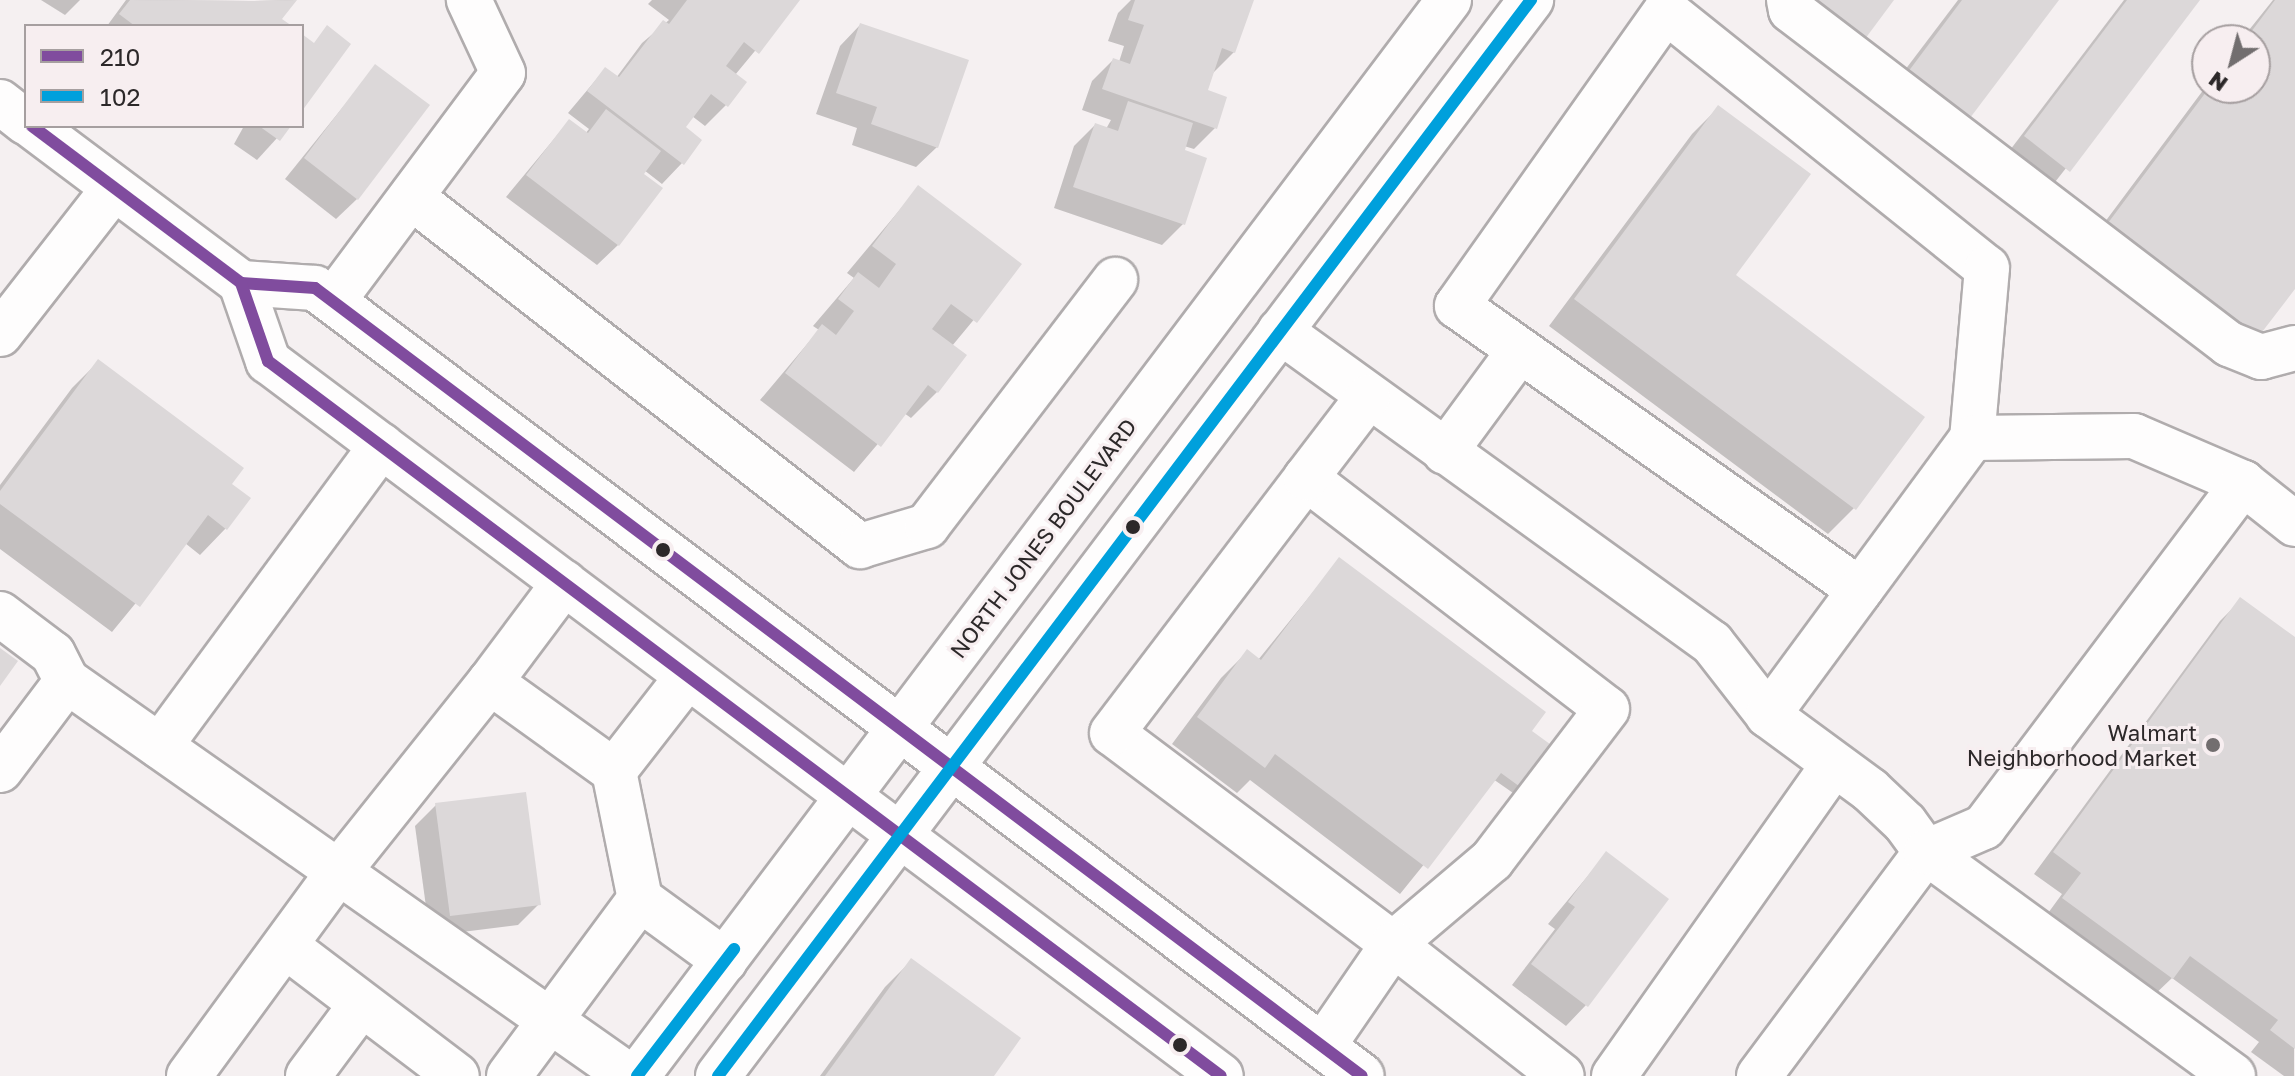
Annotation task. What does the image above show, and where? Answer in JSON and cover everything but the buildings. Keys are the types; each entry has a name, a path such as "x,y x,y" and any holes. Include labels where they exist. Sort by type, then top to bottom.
{"main road":[{"path":"333,301 503,73 469,0"},
{"name":"NORTH JONES BOULEVARD","path":"637,1076 1449,0"},
{"path":"1789,0 1791,10 2229,344 2261,357 2295,347"},
{"path":"718,1076 1522,7"},
{"path":"1768,715 1972,438 1987,268 1666,11 1457,306 1517,354 1860,590"},
{"path":"0,102 24,120"},
{"path":"35,128 241,283 315,288 1362,1076"},
{"path":"0,334 114,188"},
{"path":"411,197 860,546 927,526 1115,280"},
{"path":"241,283 268,361 1221,1076"},
{"path":"1280,331 1712,643 1768,715 1905,823 1926,852 2214,1070"},
{"path":"1445,452 1517,354"},
{"path":"1368,397 1112,733 1393,944 1562,1076"},
{"path":"1972,438 2134,436 2243,483 2295,524"},
{"path":"160,746 381,446"},
{"path":"1306,478 1607,709 1492,860 1393,944 1323,1046"},
{"path":"1759,1076 1926,852 1984,827 2243,483"},
{"path":"189,1076 287,947 339,871 490,682 564,583"},
{"path":"0,614 53,654 67,681 629,1076"},
{"path":"614,771 688,676"},
{"path":"0,770 67,681"},
{"path":"490,682 614,771 640,899 725,961"},
{"path":"1614,1076 1833,765"},
{"path":"509,1076 640,899"},
{"path":"287,947 457,1076"},
{"path":"308,1076 361,1005"}],"transit line":[{"name":"102","path":"718,1076 1531,0"},
{"name":"210","path":"35,128 241,283 315,288 1362,1076"},
{"name":"210","path":"241,283 268,361 1221,1076"},
{"name":"102","path":"637,1076 734,949"}],"place":[{"name":"Walmart Neighborhood Market","path":"2213,745"}]}
